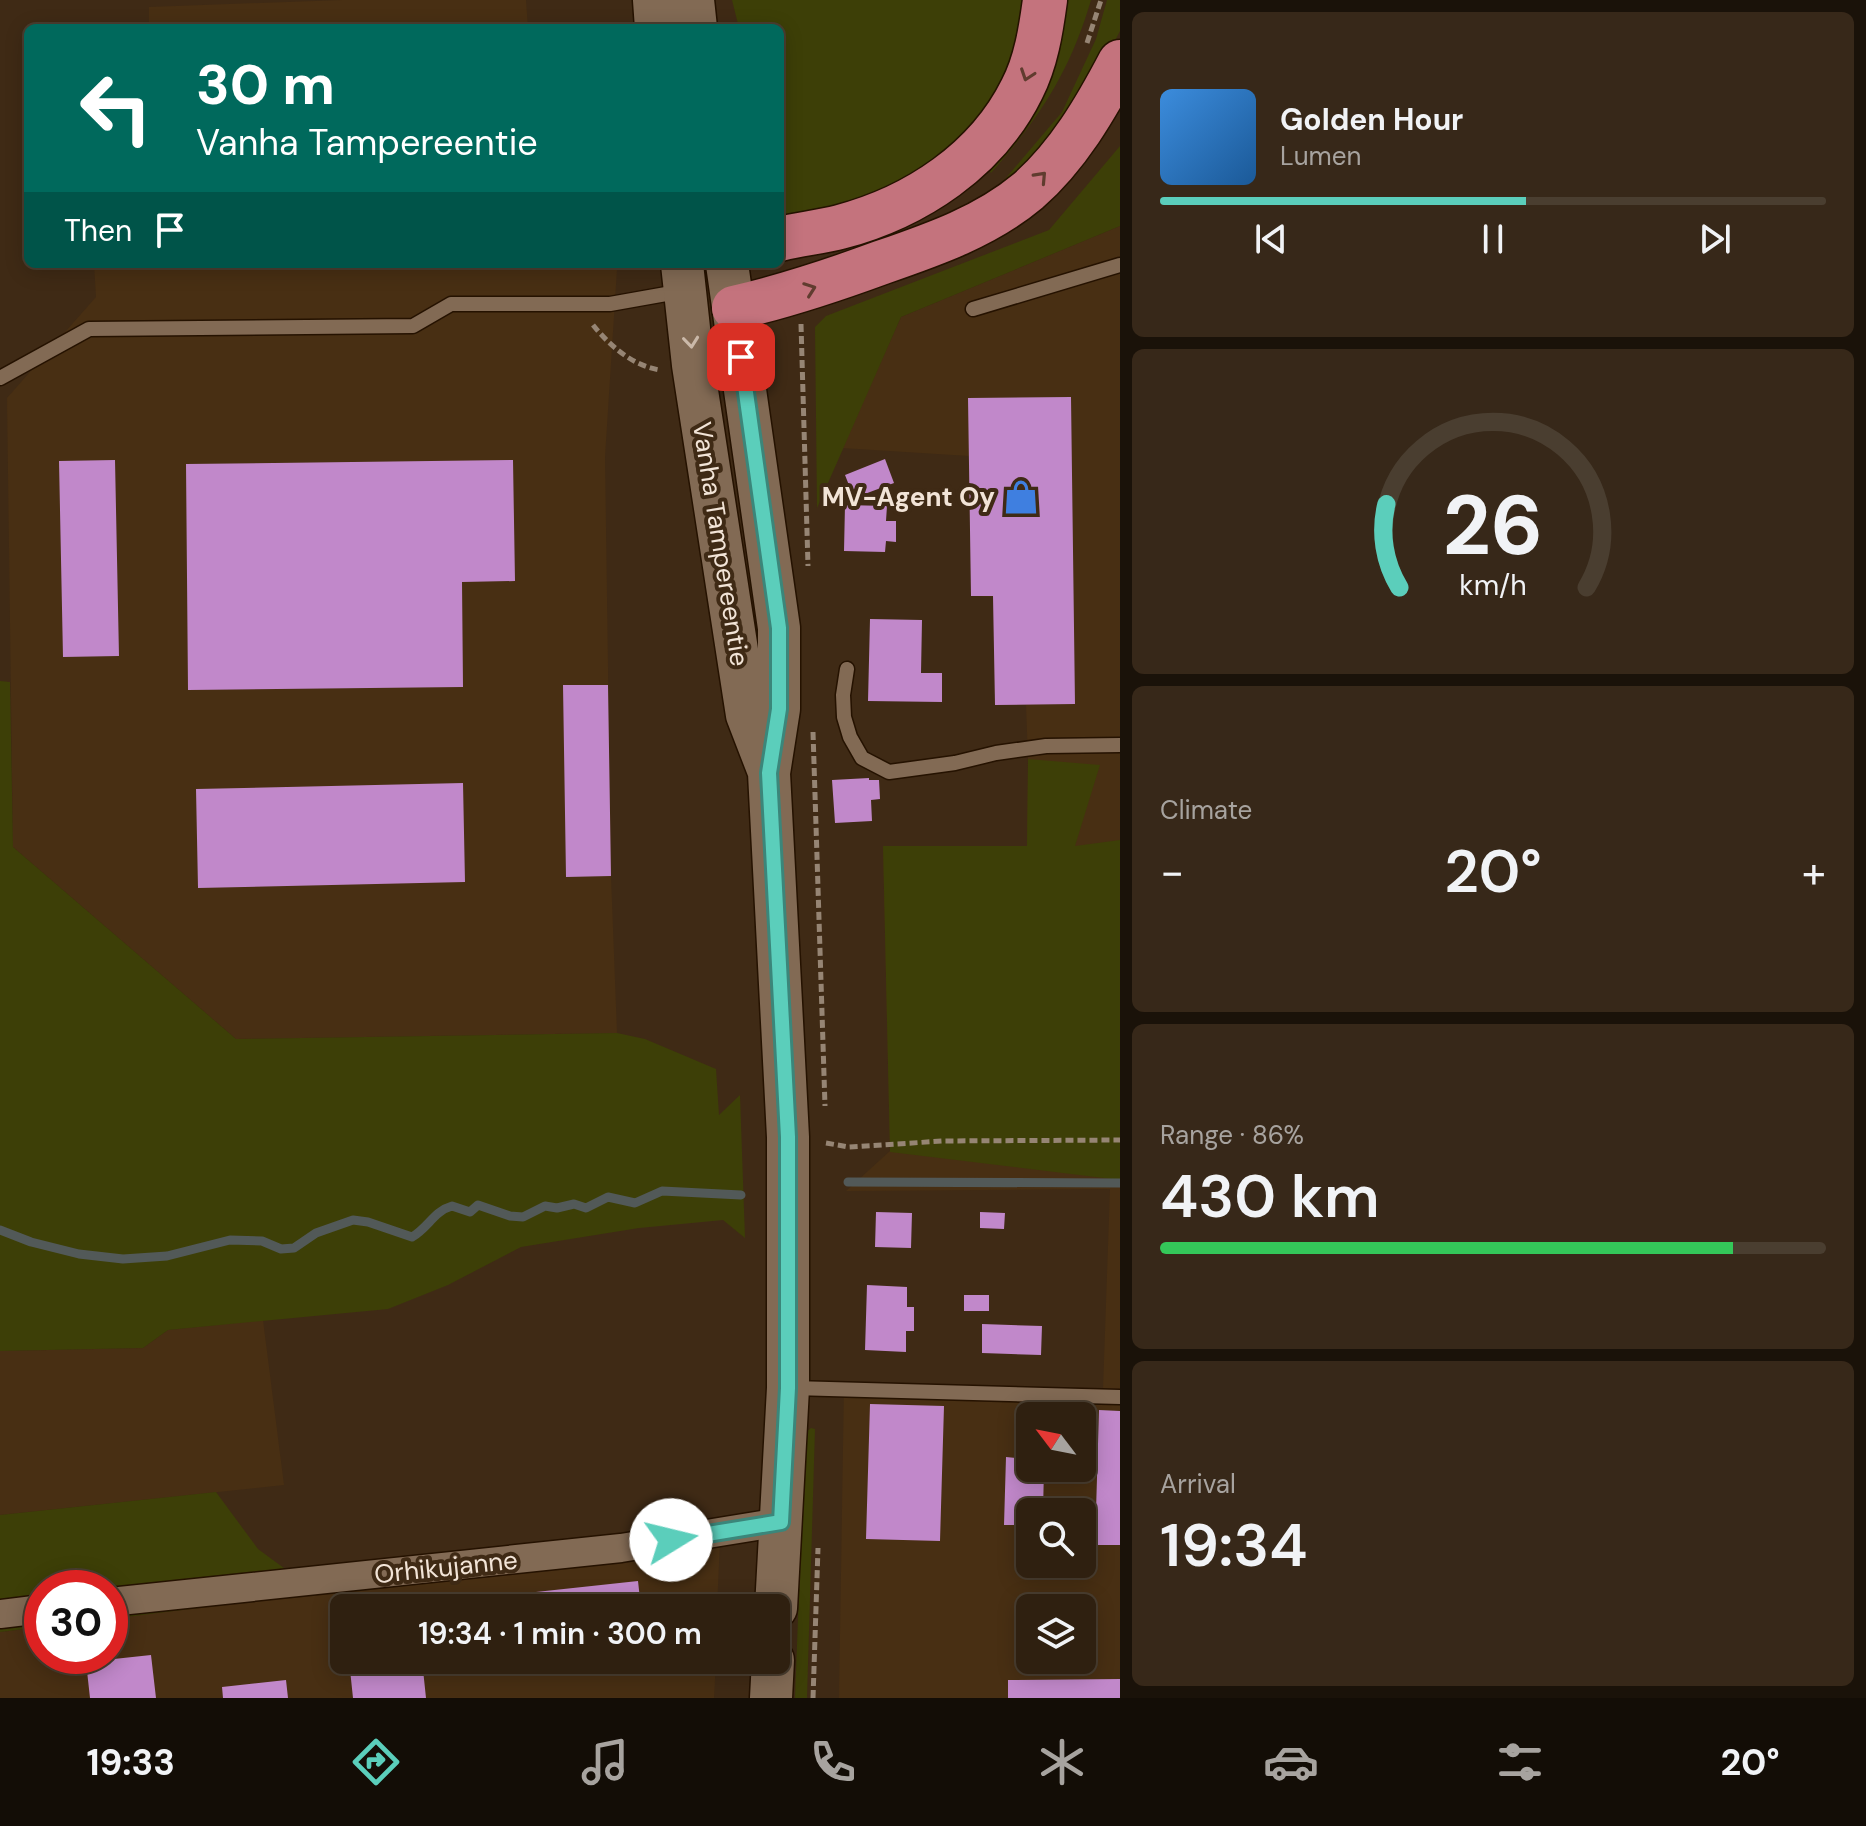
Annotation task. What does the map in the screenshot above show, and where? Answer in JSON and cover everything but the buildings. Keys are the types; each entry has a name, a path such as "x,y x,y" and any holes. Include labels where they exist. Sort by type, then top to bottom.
{"highway":[{"path":"784,238 841,227 914,199 968,160 1003,122 1023,87 1041,36 1045,0"},
{"path":"734,308 794,294 942,241 987,219 1028,190 1060,156 1087,120 1120,62"}],"main road":[{"path":"654,0 656,24"},
{"path":"693,0 696,24"},
{"name":"Vanha Tampereentie","path":"728,268 779,628 779,709 769,773 788,1137 788,1388 777,1594"},
{"path":"694,273 734,308"},
{"name":"Vanha Tampereentie","path":"694,273 693,365 747,715 769,773"},
{"path":"771,1698 772,1674"}],"street":[{"name":"Orhikujanne","path":"128,1600 621,1548 781,1522"},
{"path":"0,1614 24,1611"}],"lane":[{"path":"973,309 1120,265"},
{"path":"0,378 89,329 413,326 451,304 610,304 694,273"},
{"path":"847,669 843,695 844,717 850,737 862,758 889,772 1046,746 1120,745"},
{"path":"788,1388 1120,1397"}],"path":[{"path":"578,306 601,335 634,362 650,369 674,368"},
{"path":"826,1143 849,1147 943,1141 1120,1140"}],"shaded area":[{"path":"342,0 526,0 528,24 149,24 149,7"},
{"path":"732,0 1027,0 1006,78 991,106 970,131 944,154 913,174 848,203 784,214 784,24 738,24"},
{"path":"1064,0 1091,0 1073,50 1039,113 991,173 986,164"},
{"path":"1107,0 1120,0 1120,31 1105,60 1047,148 1000,185 1062,112 1096,39"},
{"path":"1120,146 1120,226 901,317 817,508 815,327 826,316 1049,230"},
{"path":"1120,226 1120,1698 839,1698 844,1384 1103,1389 1110,1189 846,1191 890,1151 883,846 1027,846 1028,759 1026,705 995,705 993,597 971,596 969,456 842,448 901,317"},
{"path":"94,268 617,269 605,457 611,876 617,1033 236,1039 13,847 7,398 96,297"},
{"path":"0,681 10,682 13,847 236,1039 617,1033 645,1039 716,1069 719,1115 740,1095 745,1238 723,1220 639,1228 521,1247 448,1285 388,1309 168,1330 143,1348 0,1351"},
{"path":"1028,759 1100,765 1075,846 1120,840 1120,1180 890,1152 883,846 1027,846"},
{"path":"263,1320 284,1485 0,1515 0,1351 143,1348 168,1330"},
{"path":"811,1428 815,1429 807,1698 795,1698 805,1433"},
{"path":"216,1492 258,1549 318,1593 128,1617 128,1570 24,1570 24,1629 0,1632 0,1515"},
{"path":"720,1541 718,1594 330,1594 330,1674 715,1674 714,1698 0,1698 0,1632 24,1629 24,1674 128,1674 128,1617"}],"waterway":[{"path":"848,1182 1120,1183"},
{"path":"0,1230 31,1242 79,1254 123,1259 167,1256 230,1240 262,1241 281,1249 294,1248 316,1233 353,1220 412,1237 440,1212 452,1206 470,1212 478,1205 523,1217 545,1206 557,1208 574,1204 586,1208 608,1197 635,1203 662,1191 741,1195"}],"place":[{"name":"MV-Agent Oy","path":"1021,497"}],"route":[{"path":"671,1540 781,1522 788,1388 788,1137 769,773 779,709 779,628 741,357"}]}
